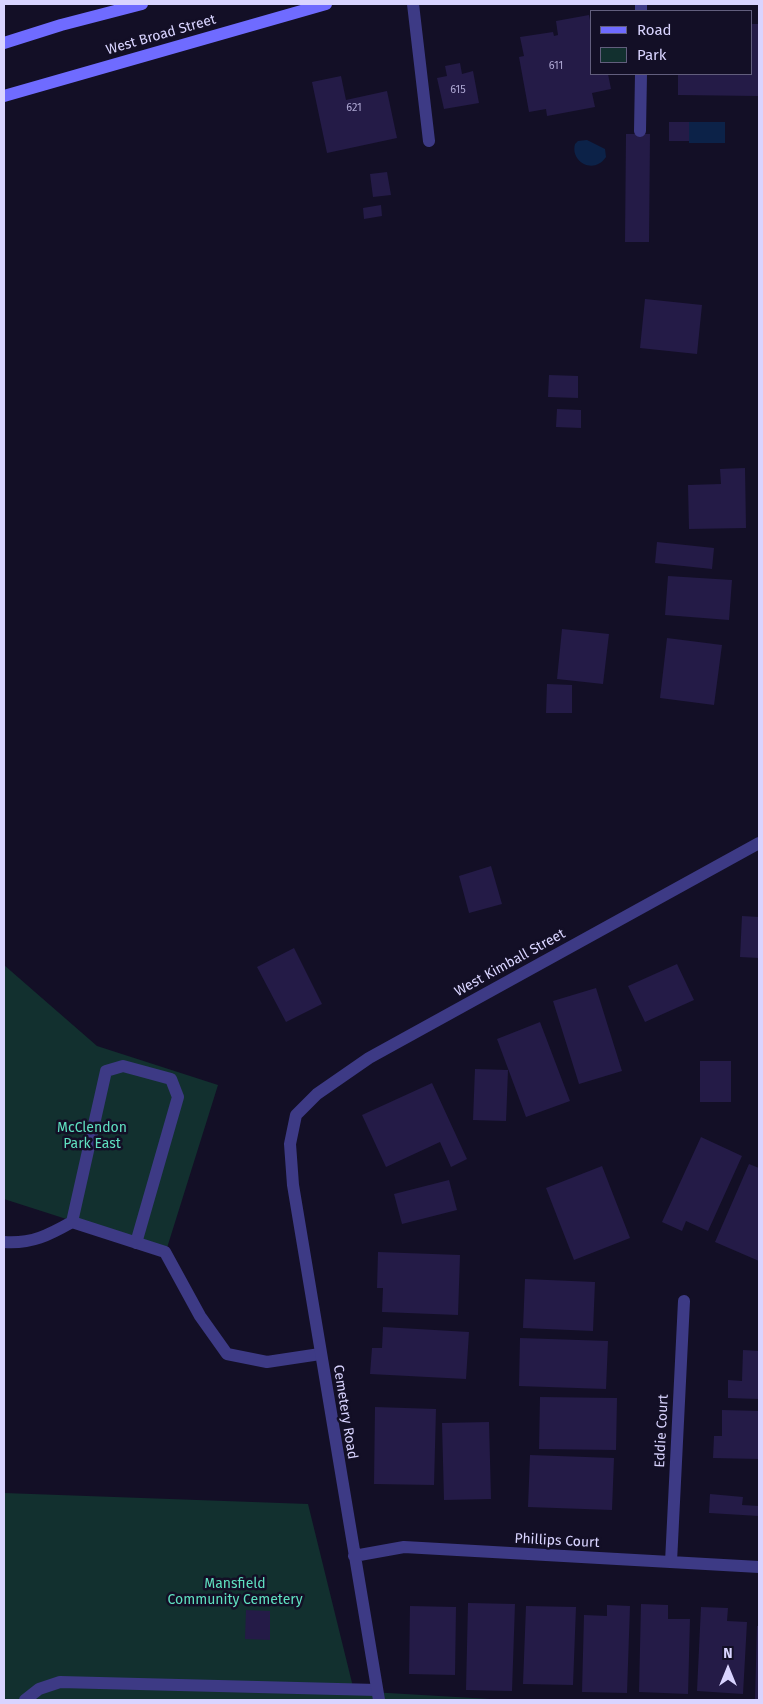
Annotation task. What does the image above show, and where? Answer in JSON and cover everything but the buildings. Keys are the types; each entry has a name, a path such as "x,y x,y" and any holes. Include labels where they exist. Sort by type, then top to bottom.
{"main road":[{"path":"4,43 61,25 142,4"},
{"name":"West Broad Street","path":"4,96 318,5"}],"street":[{"path":"413,4 429,141"},
{"path":"640,131 641,75"},
{"name":"West Kimball Street","path":"294,1129 296,1115 317,1094 370,1058 759,843"},
{"path":"4,1242 12,1243 45,1238 72,1222 106,1071 123,1066 171,1080 178,1097 136,1243"},
{"name":"Cemetery Road","path":"294,1129 290,1144 293,1185 378,1695"},
{"path":"72,1222 165,1252 200,1316 227,1354 267,1362 320,1354"},
{"name":"Eddie Court","path":"671,1562 684,1301"},
{"name":"Phillips Court","path":"354,1556 404,1547 759,1567"},
{"path":"25,1700 39,1689 60,1682 378,1695"}],"green space":[{"name":"McClendon Park East","path":"4,965 97,1046 218,1085 166,1251 4,1199"},
{"name":"Mansfield Community Cemetery","path":"4,1493 308,1504 354,1691 507,1700 4,1700"}],"water":[{"path":"689,122 725,122 725,143 689,143"},
{"path":"587,140 605,149 606,157 595,165 590,166 579,161 574,150 575,144 578,141"}]}
